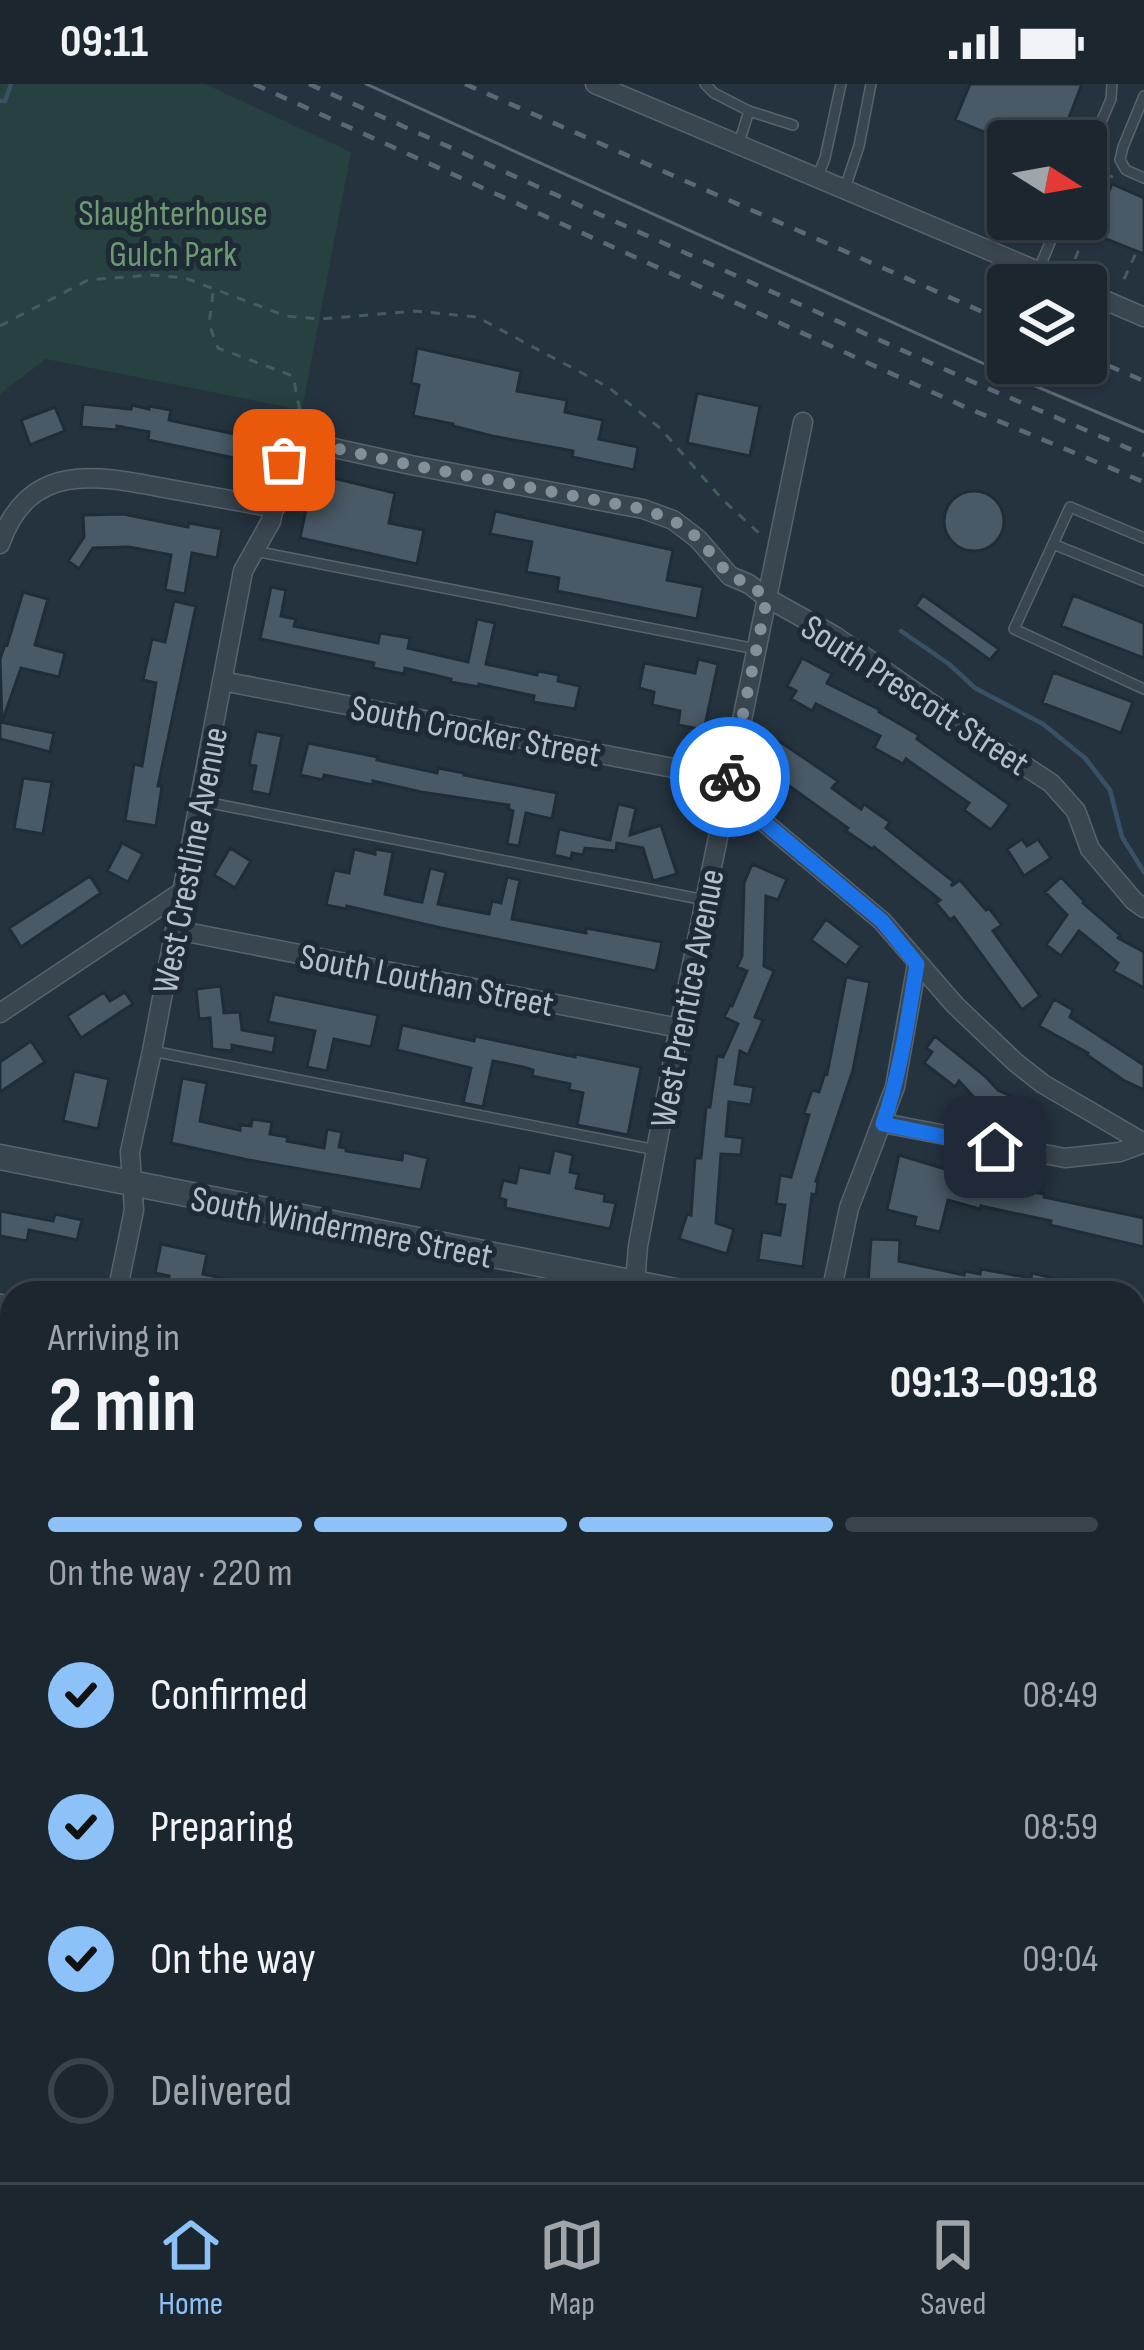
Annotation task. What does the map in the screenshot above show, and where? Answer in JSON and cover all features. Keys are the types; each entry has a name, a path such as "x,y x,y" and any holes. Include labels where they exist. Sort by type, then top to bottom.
{"street":[{"path":"595,84 1022,264"},
{"path":"1107,301 1144,316"},
{"name":"West Prentice Avenue","path":"635,1281 679,1028 803,422"},
{"name":"West Crestline Avenue","path":"119,1281 134,1210 130,1152 243,571 271,520 284,460 302,441"},
{"name":"South Prescott Street","path":"302,441 643,509 673,520 698,538 730,576 835,636 1051,783 1076,811 1090,849 1144,908"},
{"path":"0,544 5,529 30,498 70,478 105,477 274,508"},
{"name":"South Crocker Street","path":"222,681 730,779"},
{"path":"725,801 752,812 882,921 917,964 1015,1062 1042,1084 1144,1143"},
{"path":"2,1009 183,891"},
{"name":"South Louthan Street","path":"176,930 679,1028"},
{"path":"834,1281 849,1208 895,1087 917,964"},
{"path":"883,1124 1065,1158 1120,1152 1144,1143"},
{"name":"South Windermere Street","path":"0,1157 600,1281"}],"lane":[{"path":"705,84 749,112 793,125"},
{"path":"818,176 841,84"},
{"path":"845,188 871,84"},
{"path":"1102,120 1111,98 1110,85"},
{"path":"1144,96 1120,160 1126,170 1144,178"},
{"path":"740,143 749,112"},
{"path":"1144,538 1070,507 1014,629 1144,689"},
{"path":"1053,544 1144,581"},
{"path":"254,551 757,649"},
{"path":"200,801 705,900"},
{"path":"152,1051 656,1150"}],"path":[{"path":"1075,259 1109,176 1126,183"},
{"path":"1124,279 1137,251"},
{"path":"0,326 88,280 150,275 185,278 286,316 319,320 415,311 477,317 608,387 660,428 754,531 778,544"},
{"path":"213,290 208,324 218,347 293,376 302,410 302,441"}],"green space":[{"name":"Slaughterhouse Gulch Park","path":"0,84 205,84 351,152 302,410 46,359 0,394"}],"building":[{"path":"970,84 1082,84 1068,120 987,120 987,133 955,120"},
{"path":"1112,184 1144,198 1144,254 1107,239 1107,196"},
{"path":"417,348 521,371 517,391 567,400 565,412 603,420 599,439 638,447 634,470 572,457 573,451 413,416 419,385 411,383"},
{"path":"697,393 760,406 750,456 687,443"},
{"path":"83,404 171,410 169,420 263,440 258,463 148,440 149,432 117,426 117,430 81,427"},
{"path":"55,407 65,431 30,445 21,420"},
{"path":"325,476 395,493 389,523 424,530 417,564 300,538 307,504 318,507"},
{"path":"974,491 995,500 1004,521 995,542 974,551 953,542 944,521 953,500"},
{"path":"495,511 673,550 667,580 703,587 697,619 557,591 559,578 526,572 532,542 490,534"},
{"path":"123,514 222,529 217,558 192,553 185,594 165,590 171,555 129,547 93,548 79,569 68,561 84,537 83,515"},
{"path":"271,587 286,590 281,616 296,619 294,626 378,643 380,633 410,638 408,648 468,662 477,619 495,623 486,664 559,675 558,681 580,686 575,709 405,668 404,674 373,668 374,663 260,639"},
{"path":"23,592 48,599 35,645 65,653 59,677 21,668 2,722 0,659"},
{"path":"923,595 999,649 990,660 915,606"},
{"path":"1073,595 1144,623 1144,658 1061,626"},
{"path":"174,601 196,606 158,786 162,786 156,826 125,821 134,764 142,766 156,683 143,680 152,639 165,642"},
{"path":"802,658 832,674 827,683 919,735 917,739 1010,805 991,830 964,810 969,803 906,759 903,764 874,748 880,736 816,704 812,711 791,699 796,691 787,686"},
{"path":"698,659 718,664 704,730 678,725 680,711 652,705 654,692 639,688 644,663 695,673"},
{"path":"1053,672 1133,702 1121,733 1042,703"},
{"path":"0,722 54,733 50,752 0,739"},
{"path":"256,731 282,736 270,795 251,791 256,766 249,765"},
{"path":"779,741 838,781 832,788 890,822 886,828 954,882 951,886 960,880 989,908 1002,925 993,931 1040,996 1022,1010 954,917 950,920 936,903 940,900 848,828 767,774 776,760 770,755"},
{"path":"308,743 437,773 438,768 557,793 552,819 526,813 519,846 507,844 513,811 509,805 373,781 373,785 300,775"},
{"path":"23,778 52,782 43,834 14,829"},
{"path":"618,804 636,808 630,835 661,825 677,874 653,881 643,848 617,843 616,851 585,848 583,855 572,853 571,859 554,855 559,829 610,840"},
{"path":"1022,839 1027,846 1038,839 1051,858 1024,876 1007,849"},
{"path":"122,843 143,854 128,882 107,871"},
{"path":"230,848 251,861 235,888 214,875"},
{"path":"354,849 393,852 385,894 415,901 422,902 430,868 446,872 438,904 489,914 492,901 501,903 507,877 520,880 512,919 662,942 656,971 326,905 334,870 349,873"},
{"path":"752,864 787,879 778,900 766,896 764,966 774,971 755,1017 763,1020 748,1055 740,1051 735,1084 754,1087 751,1105 729,1102 726,1136 743,1138 741,1155 721,1154 716,1223 734,1229 727,1254 679,1239 687,1214 691,1215 695,1158 701,1158 717,1056 723,1057 738,1024 724,1017 747,971 737,967 742,956 744,883"},
{"path":"90,876 101,893 21,947 9,928"},
{"path":"1061,877 1118,938 1144,952 1144,988 1113,971 1118,963 1079,931 1061,956 1046,945 1067,915 1045,892"},
{"path":"826,919 861,946 846,966 811,940"},
{"path":"846,977 870,982 853,1070 816,1181 816,1195 812,1194 803,1267 758,1260 762,1232 780,1235 785,1205 776,1204 780,1175 791,1177 812,1090 819,1092 827,1074"},
{"path":"221,986 224,1013 240,1012 242,1030 276,1036 273,1053 232,1045 232,1051 212,1049 210,1018 199,1019 196,989"},
{"path":"104,992 110,1001 125,992 133,1004 81,1038 67,1016"},
{"path":"274,994 378,1015 371,1047 334,1039 327,1071 307,1067 315,1031 268,1022"},
{"path":"1054,999 1073,1010 1070,1017 1144,1065 1144,1090 1039,1026"},
{"path":"402,1025 641,1067 628,1135 577,1125 583,1093 569,1090 570,1084 493,1061 483,1107 463,1103 471,1068 397,1050"},
{"path":"935,1036 998,1090 1027,1104 1018,1123 991,1110 988,1113 959,1081 955,1087 924,1063 932,1052 926,1048"},
{"path":"31,1041 45,1062 0,1092 0,1062"},
{"path":"74,1071 109,1079 98,1129 63,1121"},
{"path":"182,1078 207,1083 200,1121 240,1130 240,1125 251,1126 252,1119 272,1122 270,1134 324,1148 327,1129 342,1132 339,1147 346,1151 402,1160 403,1152 428,1158 421,1190 171,1143"},
{"path":"554,1150 573,1155 570,1172 579,1174 576,1188 605,1194 604,1201 616,1203 610,1229 505,1208 506,1200 499,1198 503,1180 516,1183 519,1167 549,1173"},
{"path":"899,1155 1001,1186 1144,1218 1144,1247 948,1200 940,1232 914,1226 916,1217 887,1210"},
{"path":"0,1211 53,1221 55,1214 82,1220 77,1240 29,1230 27,1241 0,1236"},
{"path":"871,1239 900,1240 899,1261 964,1275 965,1271 980,1274 981,1269 1067,1281 868,1281"},
{"path":"161,1244 207,1254 203,1274 223,1278 168,1281 169,1276 155,1273"}],"waterway":[{"path":"0,101 5,101 11,84"},
{"path":"901,631 975,688 1043,724 1085,758 1110,790 1122,837 1144,872"}],"tram line":[{"path":"366,84 1144,432"}],"railway":[{"path":"254,84 965,407 1144,482"},
{"path":"309,84 1144,455"},
{"path":"465,84 987,314"},
{"path":"1107,365 1144,381"}],"way so far":[{"path":"284,460 302,441 643,509 673,520 698,538 730,576 767,598 730,777"}],"route":[{"path":"730,777 725,801 752,812 882,921 917,964 903,1050 883,1124 995,1147"}]}
